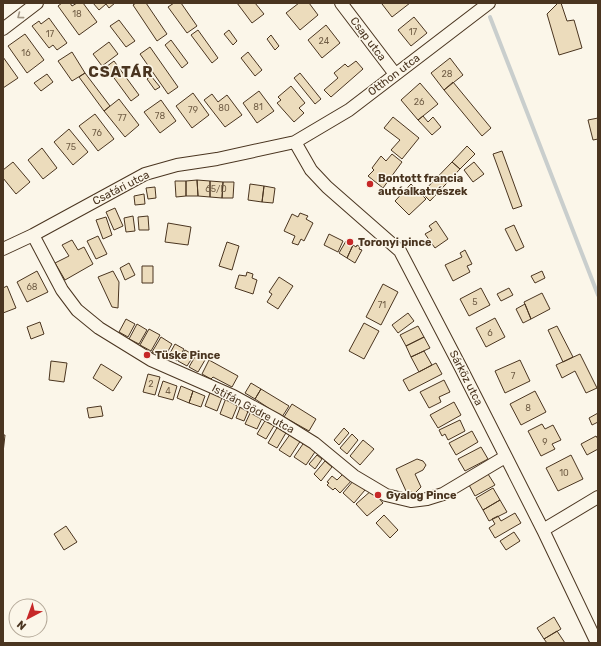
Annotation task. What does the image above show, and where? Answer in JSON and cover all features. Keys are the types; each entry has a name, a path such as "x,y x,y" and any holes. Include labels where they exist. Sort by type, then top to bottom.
{"street":[{"path":"3,29 38,3"},
{"name":"Csap utca","path":"342,3 395,74"},
{"name":"Otthon utca","path":"295,142 349,110 489,3"},
{"name":"Csatári utca","path":"3,249 33,235 144,174 177,165 217,159 295,142"},
{"name":"Sárköz utca","path":"295,142 311,170 327,187 400,251 543,530 597,643"},
{"name":"Istifán Gödre utca","path":"33,235 62,290 77,310 99,328 151,360 233,396 277,420 314,443 354,476 386,495 411,501 427,499 443,494 506,457"},
{"path":"543,530 598,497"}],"building":[{"path":"62,3 70,3 72,6 77,3 83,3 97,22 79,35 58,6"},
{"path":"93,3 115,3 109,8 106,4 99,10"},
{"path":"136,3 146,3 167,34 157,41 133,5"},
{"path":"174,3 181,3 197,26 187,33 168,7"},
{"path":"237,3 255,3 264,14 252,23"},
{"path":"299,3 309,3 318,15 300,30 286,13"},
{"path":"410,3 392,17 382,4"},
{"path":"558,3 561,3 567,21 574,20 582,48 559,55 547,14"},
{"path":"414,17 427,33 411,46 398,30"},
{"path":"49,18 67,43 57,50 53,45 49,48 32,26 39,21 41,24"},
{"path":"119,20 135,41 126,47 110,26"},
{"path":"326,25 340,43 322,58 308,40"},
{"path":"198,30 218,58 212,63 191,35"},
{"path":"229,30 237,41 233,45 224,34"},
{"path":"25,34 44,60 27,73 8,46"},
{"path":"271,35 279,46 275,50 267,39"},
{"path":"171,40 188,63 182,68 165,45"},
{"path":"109,42 118,54 102,66 93,54"},
{"path":"150,47 178,87 168,94 140,54"},
{"path":"72,52 85,73 72,81 58,61"},
{"path":"248,52 262,70 255,76 241,58"},
{"path":"3,57 18,78 3,88"},
{"path":"450,58 463,75 444,90 431,73"},
{"path":"114,61 139,95 131,101 106,67"},
{"path":"356,61 363,69 331,97 324,90 338,78 334,73 345,64 348,67"},
{"path":"85,73 110,106 104,111 79,77"},
{"path":"300,73 321,99 315,104 294,78"},
{"path":"47,74 53,82 41,91 34,83"},
{"path":"151,76 160,87 155,90 147,79"},
{"path":"453,82 491,128 482,136 444,90"},
{"path":"420,83 438,104 418,120 401,100"},
{"path":"291,86 305,103 299,108 304,113 294,122 277,103 281,100 278,97"},
{"path":"259,91 274,111 257,123 243,103"},
{"path":"193,93 209,115 192,128 176,106"},
{"path":"212,94 218,102 227,95 242,115 225,127 204,100"},
{"path":"119,99 139,125 125,137 104,111"},
{"path":"161,100 176,121 160,133 144,112"},
{"path":"95,114 114,139 98,151 79,126"},
{"path":"423,116 428,122 433,117 441,127 432,135 418,120"},
{"path":"393,117 419,138 402,159 391,150 400,140 384,128"},
{"path":"598,118 598,139 593,140 588,120"},
{"path":"69,129 88,152 73,165 54,142"},
{"path":"467,146 475,154 460,169 452,162"},
{"path":"42,148 57,168 43,179 28,160"},
{"path":"502,151 522,206 513,209 493,154"},
{"path":"392,154 402,162 383,188 368,176 374,170 372,168 381,156 386,161"},
{"path":"13,162 30,182 16,194 3,178 3,170"},
{"path":"452,162 460,169 430,201 422,193"},
{"path":"474,162 484,174 473,182 464,170"},
{"path":"197,180 210,181 210,197 198,196"},
{"path":"197,180 198,196 186,196 186,181"},
{"path":"175,181 186,181 186,196 176,197"},
{"path":"210,181 223,182 222,198 210,197"},
{"path":"223,182 234,182 233,198 222,198"},
{"path":"250,184 264,186 262,202 248,200"},
{"path":"411,184 426,199 409,215 395,201"},
{"path":"264,186 275,188 273,203 262,202"},
{"path":"155,187 156,198 148,199 146,188"},
{"path":"144,194 145,204 135,205 134,196"},
{"path":"115,208 123,226 114,230 106,212"},
{"path":"300,213 308,216 306,219 313,223 304,241 301,239 298,245 292,243 295,236 284,231 292,214 298,217"},
{"path":"133,216 135,231 126,232 124,218"},
{"path":"148,216 149,230 139,230 138,217"},
{"path":"106,217 112,235 103,239 96,220"},
{"path":"436,221 448,239 435,248 425,234 432,230 429,226"},
{"path":"168,223 191,227 188,245 165,242"},
{"path":"514,225 524,247 516,251 505,229"},
{"path":"329,234 343,241 338,252 324,245"},
{"path":"98,236 107,254 96,259 87,241"},
{"path":"72,240 78,250 84,247 93,264 65,280 55,263 69,256 62,245"},
{"path":"346,241 353,245 347,258 339,253"},
{"path":"227,242 239,246 232,270 219,266"},
{"path":"353,245 356,247 357,245 360,247 359,249 362,250 355,263 347,258"},
{"path":"465,250 472,264 467,266 470,272 453,281 445,265 462,257 460,253"},
{"path":"129,263 135,275 125,280 120,268"},
{"path":"142,266 153,266 153,283 142,283"},
{"path":"37,271 48,292 27,302 17,282"},
{"path":"113,271 119,282 118,308 112,307 98,277"},
{"path":"542,271 545,278 535,283 531,276"},
{"path":"247,272 253,274 252,278 257,280 253,294 235,288 239,275 246,276"},
{"path":"279,277 293,286 278,309 267,302 272,294 269,292"},
{"path":"383,284 398,292 381,325 366,317"},
{"path":"7,286 16,308 3,313 3,288"},
{"path":"481,288 490,305 469,316 460,299"},
{"path":"509,288 513,295 501,301 497,294"},
{"path":"542,293 550,309 531,319 524,302"},
{"path":"525,304 531,319 523,323 516,309"},
{"path":"408,313 414,321 398,333 392,325"},
{"path":"495,318 505,337 486,347 476,328"},
{"path":"126,319 135,324 128,337 119,332"},
{"path":"40,322 44,334 31,339 27,327"},
{"path":"364,323 379,331 364,359 349,351"},
{"path":"137,324 147,330 139,344 129,339"},
{"path":"418,326 424,337 406,346 400,335"},
{"path":"557,326 573,357 563,362 548,330"},
{"path":"149,329 160,335 151,351 140,345"},
{"path":"161,337 172,344 164,358 152,352"},
{"path":"424,337 430,348 411,357 406,346"},
{"path":"175,344 184,349 177,361 169,355"},
{"path":"185,350 194,355 187,366 178,361"},
{"path":"424,351 432,365 419,372 411,357"},
{"path":"580,354 597,388 586,393 575,371 562,378 556,365"},
{"path":"196,355 205,360 198,372 189,367"},
{"path":"209,360 238,376 232,387 213,377 211,379 202,374"},
{"path":"520,360 530,381 505,393 495,371"},
{"path":"51,361 67,363 64,382 49,380"},
{"path":"436,363 442,374 409,391 403,380"},
{"path":"101,364 122,377 113,391 93,378"},
{"path":"148,374 160,377 155,395 143,392"},
{"path":"444,380 450,392 439,397 441,402 429,408 420,392"},
{"path":"163,381 177,386 173,400 158,396"},
{"path":"251,383 261,389 255,399 245,393"},
{"path":"181,386 193,391 189,403 177,398"},
{"path":"261,389 289,406 282,417 255,399"},
{"path":"211,390 223,395 217,411 205,406"},
{"path":"193,391 205,396 201,407 189,403"},
{"path":"535,391 546,412 521,425 510,404"},
{"path":"226,398 239,402 232,419 220,414"},
{"path":"454,402 461,415 438,428 430,415"},
{"path":"292,404 316,419 309,431 284,417"},
{"path":"241,405 249,409 244,421 236,418"},
{"path":"101,406 103,416 89,418 87,408"},
{"path":"251,411 263,416 257,429 245,424"},
{"path":"598,413 598,422 592,425 589,418"},
{"path":"266,419 275,424 266,439 257,434"},
{"path":"460,420 465,431 448,440 445,434 442,436 439,430"},
{"path":"542,424 545,429 553,425 561,440 552,444 555,449 541,456 528,431"},
{"path":"278,426 287,431 277,448 268,443"},
{"path":"344,428 349,433 339,445 334,440"},
{"path":"472,431 478,442 456,455 449,443"},
{"path":"291,433 301,440 290,457 279,450"},
{"path":"352,434 358,440 347,454 340,448"},
{"path":"3,435 5,435 3,453"},
{"path":"596,436 598,439 598,449 587,455 581,444"},
{"path":"363,440 374,449 360,465 350,456"},
{"path":"305,441 317,449 306,465 294,457"},
{"path":"481,447 488,459 465,471 458,459"},
{"path":"317,455 322,459 315,469 309,464"},
{"path":"571,455 583,479 558,491 546,468"},
{"path":"417,459 423,461 426,465 423,470 415,474 421,487 415,493 406,491 396,469"},
{"path":"325,461 332,467 321,481 314,474"},
{"path":"345,472 353,479 340,493 335,488 333,490 327,485 329,483 327,482 332,476 337,480"},
{"path":"488,474 495,485 475,496 469,485"},
{"path":"354,480 365,490 354,503 343,493"},
{"path":"493,488 500,500 483,510 476,498"},
{"path":"372,490 383,503 367,516 356,504"},
{"path":"500,500 507,512 489,521 483,510"},
{"path":"515,513 521,523 495,538 489,528 495,524 492,519 498,516 501,521"},
{"path":"384,515 398,530 390,538 376,523"},
{"path":"66,526 77,542 64,550 54,534"},
{"path":"514,532 520,541 506,550 500,541"},
{"path":"554,617 561,629 544,639 537,628"},
{"path":"557,631 565,643 547,643 544,639"}],"waterway":[{"path":"490,17 598,295"}],"place":[{"name":"Bontott francia autóalkatrészek","path":"370,184"},
{"name":"Toronyi pince","path":"350,242"},
{"name":"Tüske Pince","path":"147,355"},
{"name":"Gyalog Pince","path":"378,495"}],"district":[{"name":"CSATÁR","path":"121,72"}]}
